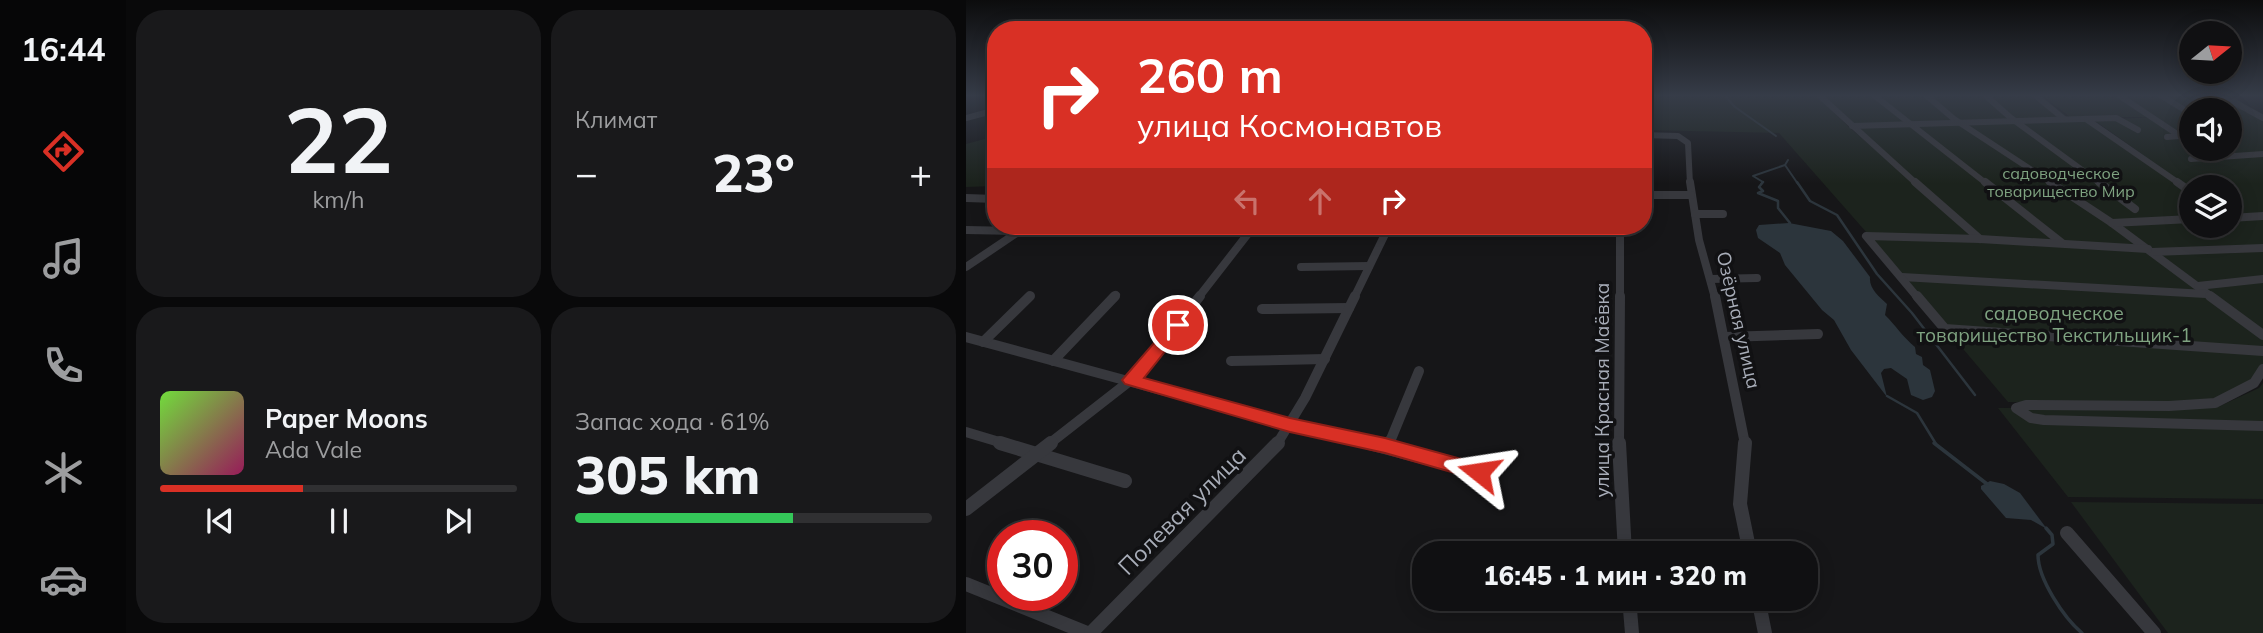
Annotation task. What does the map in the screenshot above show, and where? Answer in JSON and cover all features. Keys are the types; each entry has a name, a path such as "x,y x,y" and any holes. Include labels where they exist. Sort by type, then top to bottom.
{"street":[{"path":"1852,127 1894,126"},
{"path":"1911,126 2062,243"},
{"path":"1963,126 2112,223 2263,335"},
{"path":"2022,126 2135,209"},
{"path":"2094,126 2179,184"},
{"path":"2130,126 2138,130"},
{"path":"2164,126 2179,135"},
{"path":"1852,127 1980,239"},
{"name":"Озёрная улица","path":"1652,136 1685,139 1691,195 1725,337 1744,434 1741,504 1748,541"},
{"path":"2167,137 2179,136"},
{"path":"2242,156 2263,155"},
{"path":"1652,195 1691,195"},
{"path":"966,198 987,199"},
{"path":"1695,214 1723,214"},
{"path":"2242,217 2263,216"},
{"path":"2112,223 2179,220"},
{"path":"966,230 987,229"},
{"path":"968,264 1012,235"},
{"path":"966,509 1131,380 1148,363 1247,235"},
{"name":"Полевая улица","path":"1089,633 1275,447 1290,425 1325,359 1384,235"},
{"name":"улица Красная Маёвка","path":"1620,235 1619,444 1624,541"},
{"path":"2263,248 2150,250 2062,243 1867,235 1937,320 1949,330 2263,351"},
{"path":"1301,267 1369,266"},
{"path":"1712,279 1757,278"},
{"path":"1902,278 2202,290 2225,281 2263,279"},
{"path":"1053,361 1116,295"},
{"path":"983,342 1030,296"},
{"path":"1262,309 1349,308"},
{"path":"1725,337 1818,334"},
{"path":"966,337 1290,425 1388,446 1479,472"},
{"path":"1231,361 1325,359"},
{"path":"2263,369 2254,383 2214,403 2169,406 2026,405 2016,408 2031,418 2043,420 2227,423 2258,426 2263,435"},
{"path":"1388,446 1419,371"},
{"path":"966,432 1125,481"},
{"path":"2067,533 2154,633"},
{"path":"966,584 1089,633"},
{"path":"1630,611 1632,633"},
{"path":"1761,611 1765,633"}],"green space":[{"path":"1652,126 1847,126 1900,170 1854,126 2099,126 2146,157 2102,126 2179,126 2179,161 2242,161 2242,126 2263,126 2263,374 2218,407 2259,388 2263,383 2263,499 2068,497 1998,408 2157,407 2008,402 1867,233 1779,133 1652,130"},
{"path":"987,138 987,186 966,187 966,144"},
{"path":"2071,502 2263,504 2263,633 2168,633"}],"shaded area":[{"path":"1789,223 1831,231 1843,241 1870,277 1875,292 1887,304 1885,315 1915,347 1916,354 1922,357 1923,365 1930,370 1935,391 1932,397 1923,400 1911,395 1907,379 1891,368 1884,369 1881,373 1887,397 1851,350 1834,320 1822,310 1785,265 1780,253 1758,238 1756,230 1759,225"},
{"path":"1990,481 2004,484 2020,493 2047,529 2031,520 2006,518 1981,489 1981,486"}],"waterway":[{"path":"1761,126 1776,136"},
{"path":"1785,165 1788,160"},
{"path":"1763,182 1753,176 1785,165"},
{"path":"1785,165 1798,184"},
{"path":"1763,182 1759,187 1763,191 1758,193 1778,201 1778,208 1790,223"},
{"path":"1797,182 1810,201 1837,215 1877,274 1912,313 1975,395"},
{"path":"1887,396 1917,413 1936,444"},
{"path":"1934,443 1987,484"},
{"path":"2046,528 2052,535 2053,544 2038,555 2042,575 2060,608 2082,633"}],"route":[{"path":"1178,325 1140,373 1131,380 1290,425 1385,446 1479,472"}],"park label":[{"name":"садоводческое товарищество Мир","path":"2061,182"},
{"name":"садоводческое товарищество Текстильщик-1","path":"2054,324"}]}
